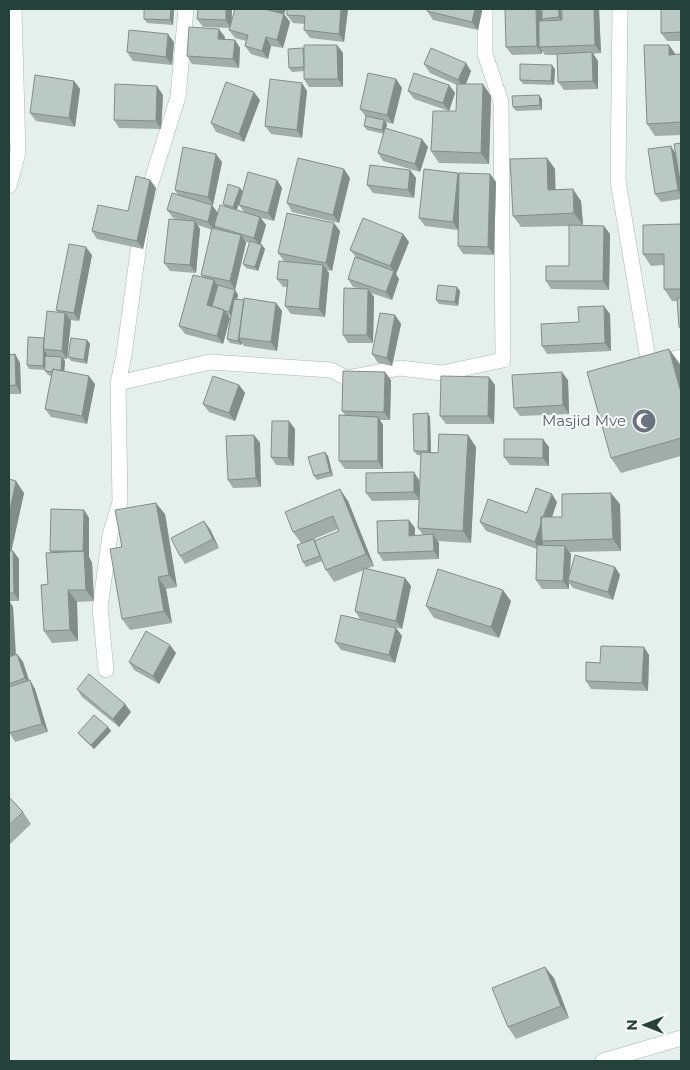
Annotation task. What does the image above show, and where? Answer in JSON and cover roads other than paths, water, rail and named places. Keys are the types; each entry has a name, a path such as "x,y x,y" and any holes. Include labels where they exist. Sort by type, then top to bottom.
{"street":[{"path":"9,186 18,153 14,9"},
{"path":"106,670 100,608 110,535 120,502 118,383 124,355 146,199 178,97 186,9"},
{"path":"118,383 210,362 331,370 346,378 400,368 442,373 503,360 501,102 485,54 485,9"},
{"path":"620,9 618,181 649,364 681,357"},
{"path":"603,1061 681,1038"}],"place":[{"name":"Masjid Mve","path":"644,421"}]}
